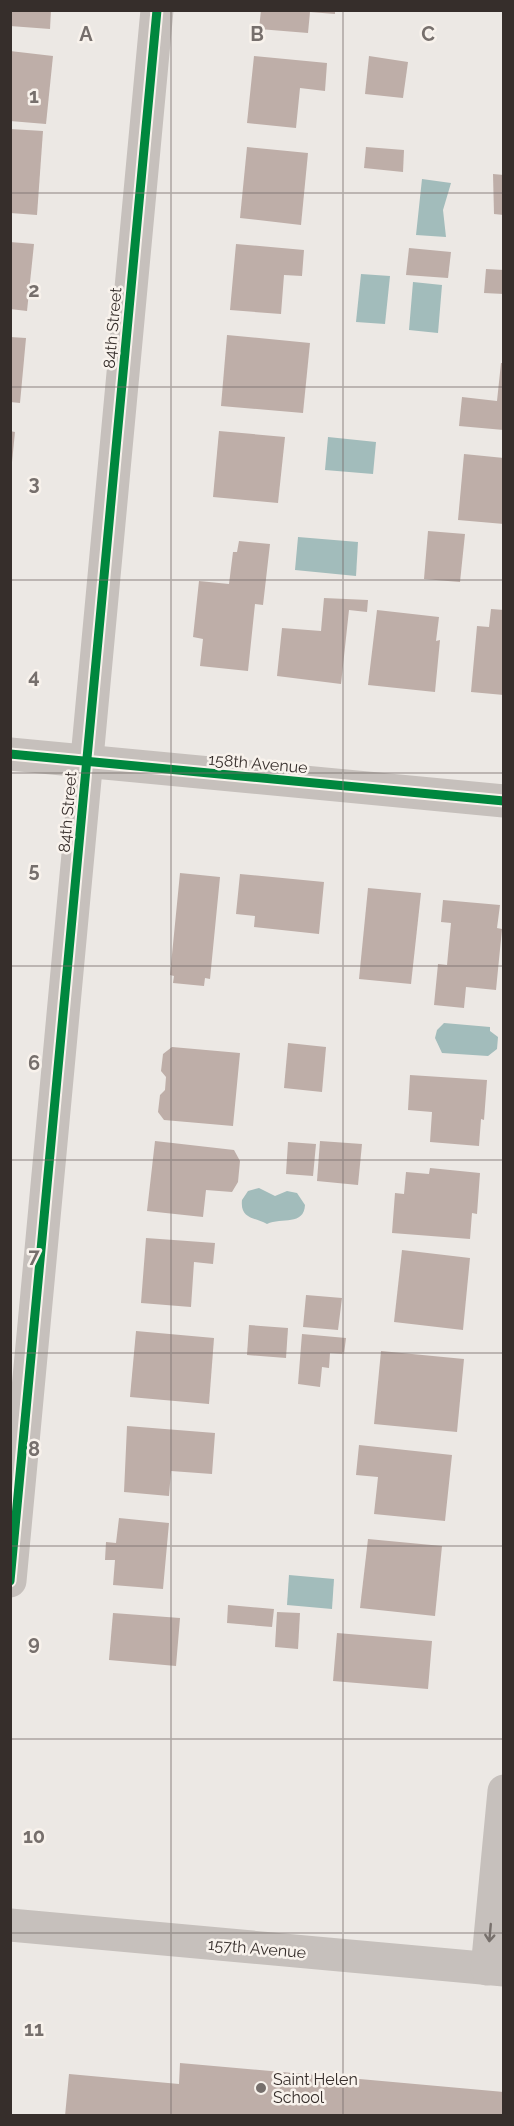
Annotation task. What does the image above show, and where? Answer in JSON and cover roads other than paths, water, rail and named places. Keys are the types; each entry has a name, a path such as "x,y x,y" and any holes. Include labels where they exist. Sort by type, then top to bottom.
{"street":[{"name":"84th Street","path":"10,1581 157,10"},
{"name":"158th Avenue","path":"10,754 504,801"},
{"path":"495,1969 504,1791"},
{"name":"157th Avenue","path":"10,1925 495,1969"}],"water":[{"path":"422,179 451,183 443,210 446,237 416,235"},
{"path":"361,274 390,276 385,324 356,322"},
{"path":"413,282 442,285 438,333 409,330"},
{"path":"328,437 376,442 373,474 325,470"},
{"path":"298,537 358,542 356,576 295,570"},
{"path":"444,1023 490,1027 490,1031 498,1037 497,1049 488,1056 442,1053 435,1038 437,1030"},
{"path":"259,1188 275,1196 287,1191 297,1193 305,1205 304,1212 301,1216 291,1220 267,1224 249,1216 243,1211 242,1200 248,1191"},
{"path":"289,1575 334,1579 332,1609 287,1605"}],"place":[{"name":"Saint Helen School","path":"261,2088"}]}
